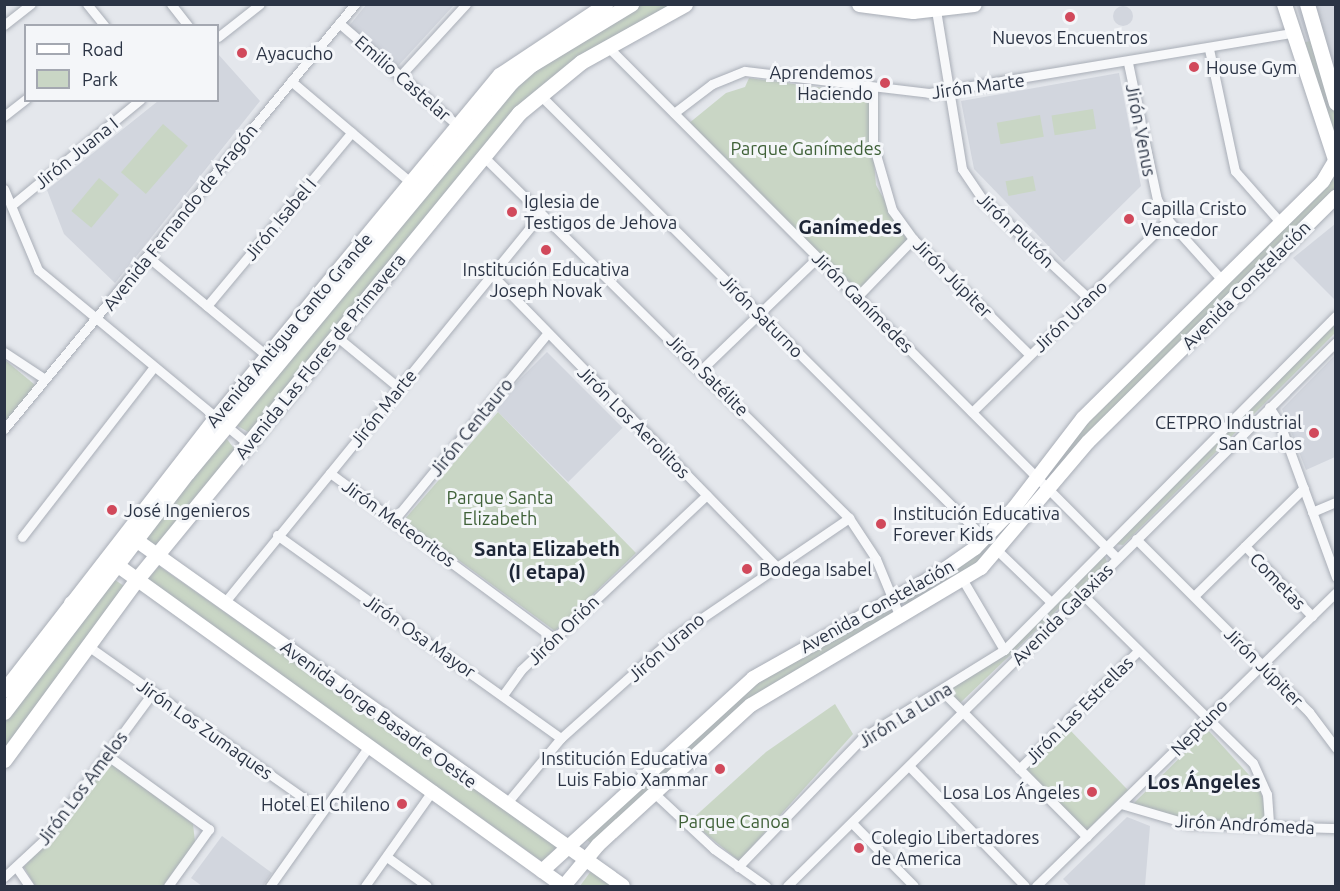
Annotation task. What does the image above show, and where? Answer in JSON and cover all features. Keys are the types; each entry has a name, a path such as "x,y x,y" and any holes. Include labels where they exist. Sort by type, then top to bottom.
{"main road":[{"name":"Avenida Las Flores de Primavera","path":"4,712 136,540 221,422 463,130 532,64 632,4"},
{"name":"Avenida Las Flores de Primavera","path":"4,760 137,579 484,157 540,94 608,47 685,4"},
{"path":"859,4 936,10 974,4"},
{"path":"1284,4 1335,160"},
{"path":"1307,4 1335,103"},
{"path":"71,603 94,593"}],"street":[{"path":"4,25 32,4"},
{"path":"87,4 103,24"},
{"path":"171,4 186,24"},
{"name":"Avenida Fernando de Aragón","path":"4,429 355,4"},
{"path":"400,76 466,4"},
{"path":"463,130 511,65 607,4"},
{"path":"219,36 256,6"},
{"name":"Jirón Plutón","path":"936,10 956,152 972,186 1088,298"},
{"name":"Emilio Castelar","path":"339,23 463,130"},
{"name":"Jirón Marte","path":"674,113 712,84 745,71 873,89 949,92 1292,33"},
{"name":"Jirón Ganímedes","path":"608,47 1117,558"},
{"path":"1209,49 1235,171 1281,223"},
{"name":"Jirón Venus","path":"1128,63 1150,179 1168,220 1223,281"},
{"path":"291,81 416,187"},
{"name":"Jirón Júpiter","path":"873,89 873,144 881,182 913,239 1029,354"},
{"name":"Jirón Saturno","path":"540,94 984,538"},
{"path":"4,116 24,101"},
{"name":"Jirón Juana I","path":"12,205 138,102"},
{"name":"Jirón Isabel I","path":"207,306 352,132"},
{"name":"Jirón Satélite","path":"484,157 702,369 849,518 871,550 900,617"},
{"name":"Avenida Constelación","path":"542,871 565,847 753,678 935,576 984,538 1083,418 1323,181 1335,160"},
{"path":"4,189 38,270 248,444"},
{"name":"Avenida Constelación","path":"563,886 584,860 654,793 772,690 964,582 999,552 1088,441 1335,197"},
{"name":"Jirón Marte","path":"224,603 277,535 541,214"},
{"name":"Jirón Urano","path":"972,412 1168,220"},
{"path":"857,297 913,239"},
{"path":"148,257 273,360"},
{"path":"702,369 818,257"},
{"name":"Jirón Los Aerolitos","path":"492,275 547,334 777,567"},
{"name":"Avenida Galaxias","path":"1004,650 1335,316"},
{"name":"Jirón Centauro","path":"394,520 547,334"},
{"path":"336,336 399,388"},
{"name":"Avenida Galaxias","path":"787,886 910,767 1335,342"},
{"path":"4,352 45,379"},
{"path":"22,537 154,367"},
{"path":"1269,407 1304,488 1335,577"},
{"name":"Avenida Antigua Canto Grande","path":"4,691 71,603 221,422"},
{"name":"Jirón Meteoritos","path":"330,473 554,639"},
{"path":"1194,596 1304,488"},
{"name":"Jirón Orión","path":"503,695 554,639 707,495"},
{"path":"1312,512 1335,502"},
{"name":"Jirón Urano","path":"506,804 561,738 699,617 849,518"},
{"name":"Jirón Osa Mayor","path":"277,535 561,738"},
{"name":"Jirón Júpiter","path":"1136,539 1263,664 1335,747"},
{"name":"Avenida Jorge Basadre Oeste","path":"136,540 623,886"},
{"name":"Cometas","path":"1245,546 1312,616"},
{"path":"999,552 1050,602"},
{"name":"Avenida Jorge Basadre Oeste","path":"117,565 433,790 563,886"},
{"path":"964,582 1004,650"},
{"name":"Neptuno","path":"1036,886 1335,592"},
{"path":"1082,594 1253,763 1267,794 1269,826"},
{"name":"Jirón Los Zumaques","path":"88,646 322,811"},
{"name":"Jirón La Luna","path":"738,867 862,738 943,692 1004,650"},
{"name":"Jirón Las Estrellas","path":"1019,769 1138,651"},
{"name":"Jirón Los Amelos","path":"4,877 17,868 108,756 153,692"},
{"path":"943,692 1087,837"},
{"path":"270,886 370,745"},
{"path":"108,756 209,829 168,886"},
{"path":"910,767 1025,886"},
{"path":"365,886 433,790"},
{"path":"654,793 738,867 766,886"},
{"name":"Jirón Andrómeda","path":"1121,804 1173,822 1335,828"},
{"path":"852,823 911,885"},
{"path":"387,856 427,886"},
{"path":"17,868 29,886"}],"shaded area":[{"path":"366,5 454,5 398,66 349,26"},
{"path":"1296,5 1335,5 1335,125"},
{"path":"1123,6 1130,9 1133,16 1130,23 1123,26 1116,23 1113,16 1116,9"},
{"path":"219,55 260,101 115,283 64,234 47,190 157,102 219,102"},
{"path":"1119,73 1141,186 1064,262 974,169 961,101"},
{"path":"1335,224 1335,297 1334,299 1293,258"},
{"path":"547,352 623,428 568,482 493,406"},
{"name":"CETPRO Industrial San Carlos","path":"1335,355 1335,457 1306,470 1282,409"},
{"path":"1127,817 1150,826 1145,886 1070,886 1063,879"},
{"path":"222,836 272,873 263,886 202,886 191,878"}],"green space":[{"path":"640,5 677,5 561,71 250,433 236,425 520,81"},
{"path":"1311,41 1335,115 1335,142 1300,43"},
{"name":"Parque Ganímedes","path":"749,78 868,94 876,185 907,240 858,291 688,124 726,93 745,87"},
{"path":"1093,109 1096,129 1055,135 1052,116"},
{"path":"1040,115 1044,137 1000,144 997,123"},
{"path":"163,124 188,146 146,194 121,172"},
{"path":"1033,176 1036,191 1008,196 1006,181"},
{"path":"1333,176 1335,190 1051,479 1046,475 1079,429"},
{"path":"99,178 119,195 91,228 71,211"},
{"path":"1335,320 1335,333 1123,545 1115,544"},
{"path":"4,359 35,385 4,426"},
{"name":"Parque Santa Elizabeth","path":"498,412 636,553 555,631 404,520"},
{"path":"226,438 237,452 157,548 144,540"},
{"path":"1040,485 1044,490 985,561 906,606 903,601 938,580"},
{"path":"1104,554 1107,562 959,704 949,694 955,684 1001,656"},
{"path":"159,566 557,845 555,851 544,863 151,584 147,580"},
{"path":"112,578 127,588 5,754 5,720"},
{"path":"892,606 895,613 809,664 591,843 586,839 756,681"},
{"name":"Parque Canoa","path":"835,704 853,734 739,861 690,821 766,752"},
{"path":"1067,727 1128,790 1085,832 1024,769"},
{"path":"1208,730 1259,786 1267,813 1263,822 1190,820 1133,804"},
{"path":"109,762 193,824 195,842 163,886 35,886 24,867"},
{"path":"591,871 615,886 580,886"}],"place":[{"name":"Nuevos Encuentros","path":"1070,17"},
{"name":"Ayacucho","path":"242,53"},
{"name":"House Gym","path":"1194,67"},
{"name":"Aprendemos Haciendo","path":"885,83"},
{"name":"Iglesia de Testigos de Jehova","path":"512,212"},
{"name":"Capilla Cristo Vencedor","path":"1129,219"},
{"name":"Institución Educativa Joseph Novak","path":"546,250"},
{"name":"CETPRO Industrial San Carlos","path":"1314,433"},
{"name":"José Ingenieros","path":"112,510"},
{"name":"Institución Educativa Forever Kids","path":"881,524"},
{"name":"Bodega Isabel","path":"747,569"},
{"name":"Institución Educativa Luis Fabio Xammar","path":"720,769"},
{"name":"Losa Los Ángeles","path":"1092,792"},
{"name":"Hotel El Chileno","path":"402,804"},
{"name":"Colegio Libertadores de America","path":"859,848"}],"district":[{"name":"Ganímedes","path":"850,226"},
{"name":"Santa Elizabeth (I etapa)","path":"547,560"},
{"name":"Los Ángeles","path":"1204,781"}]}
